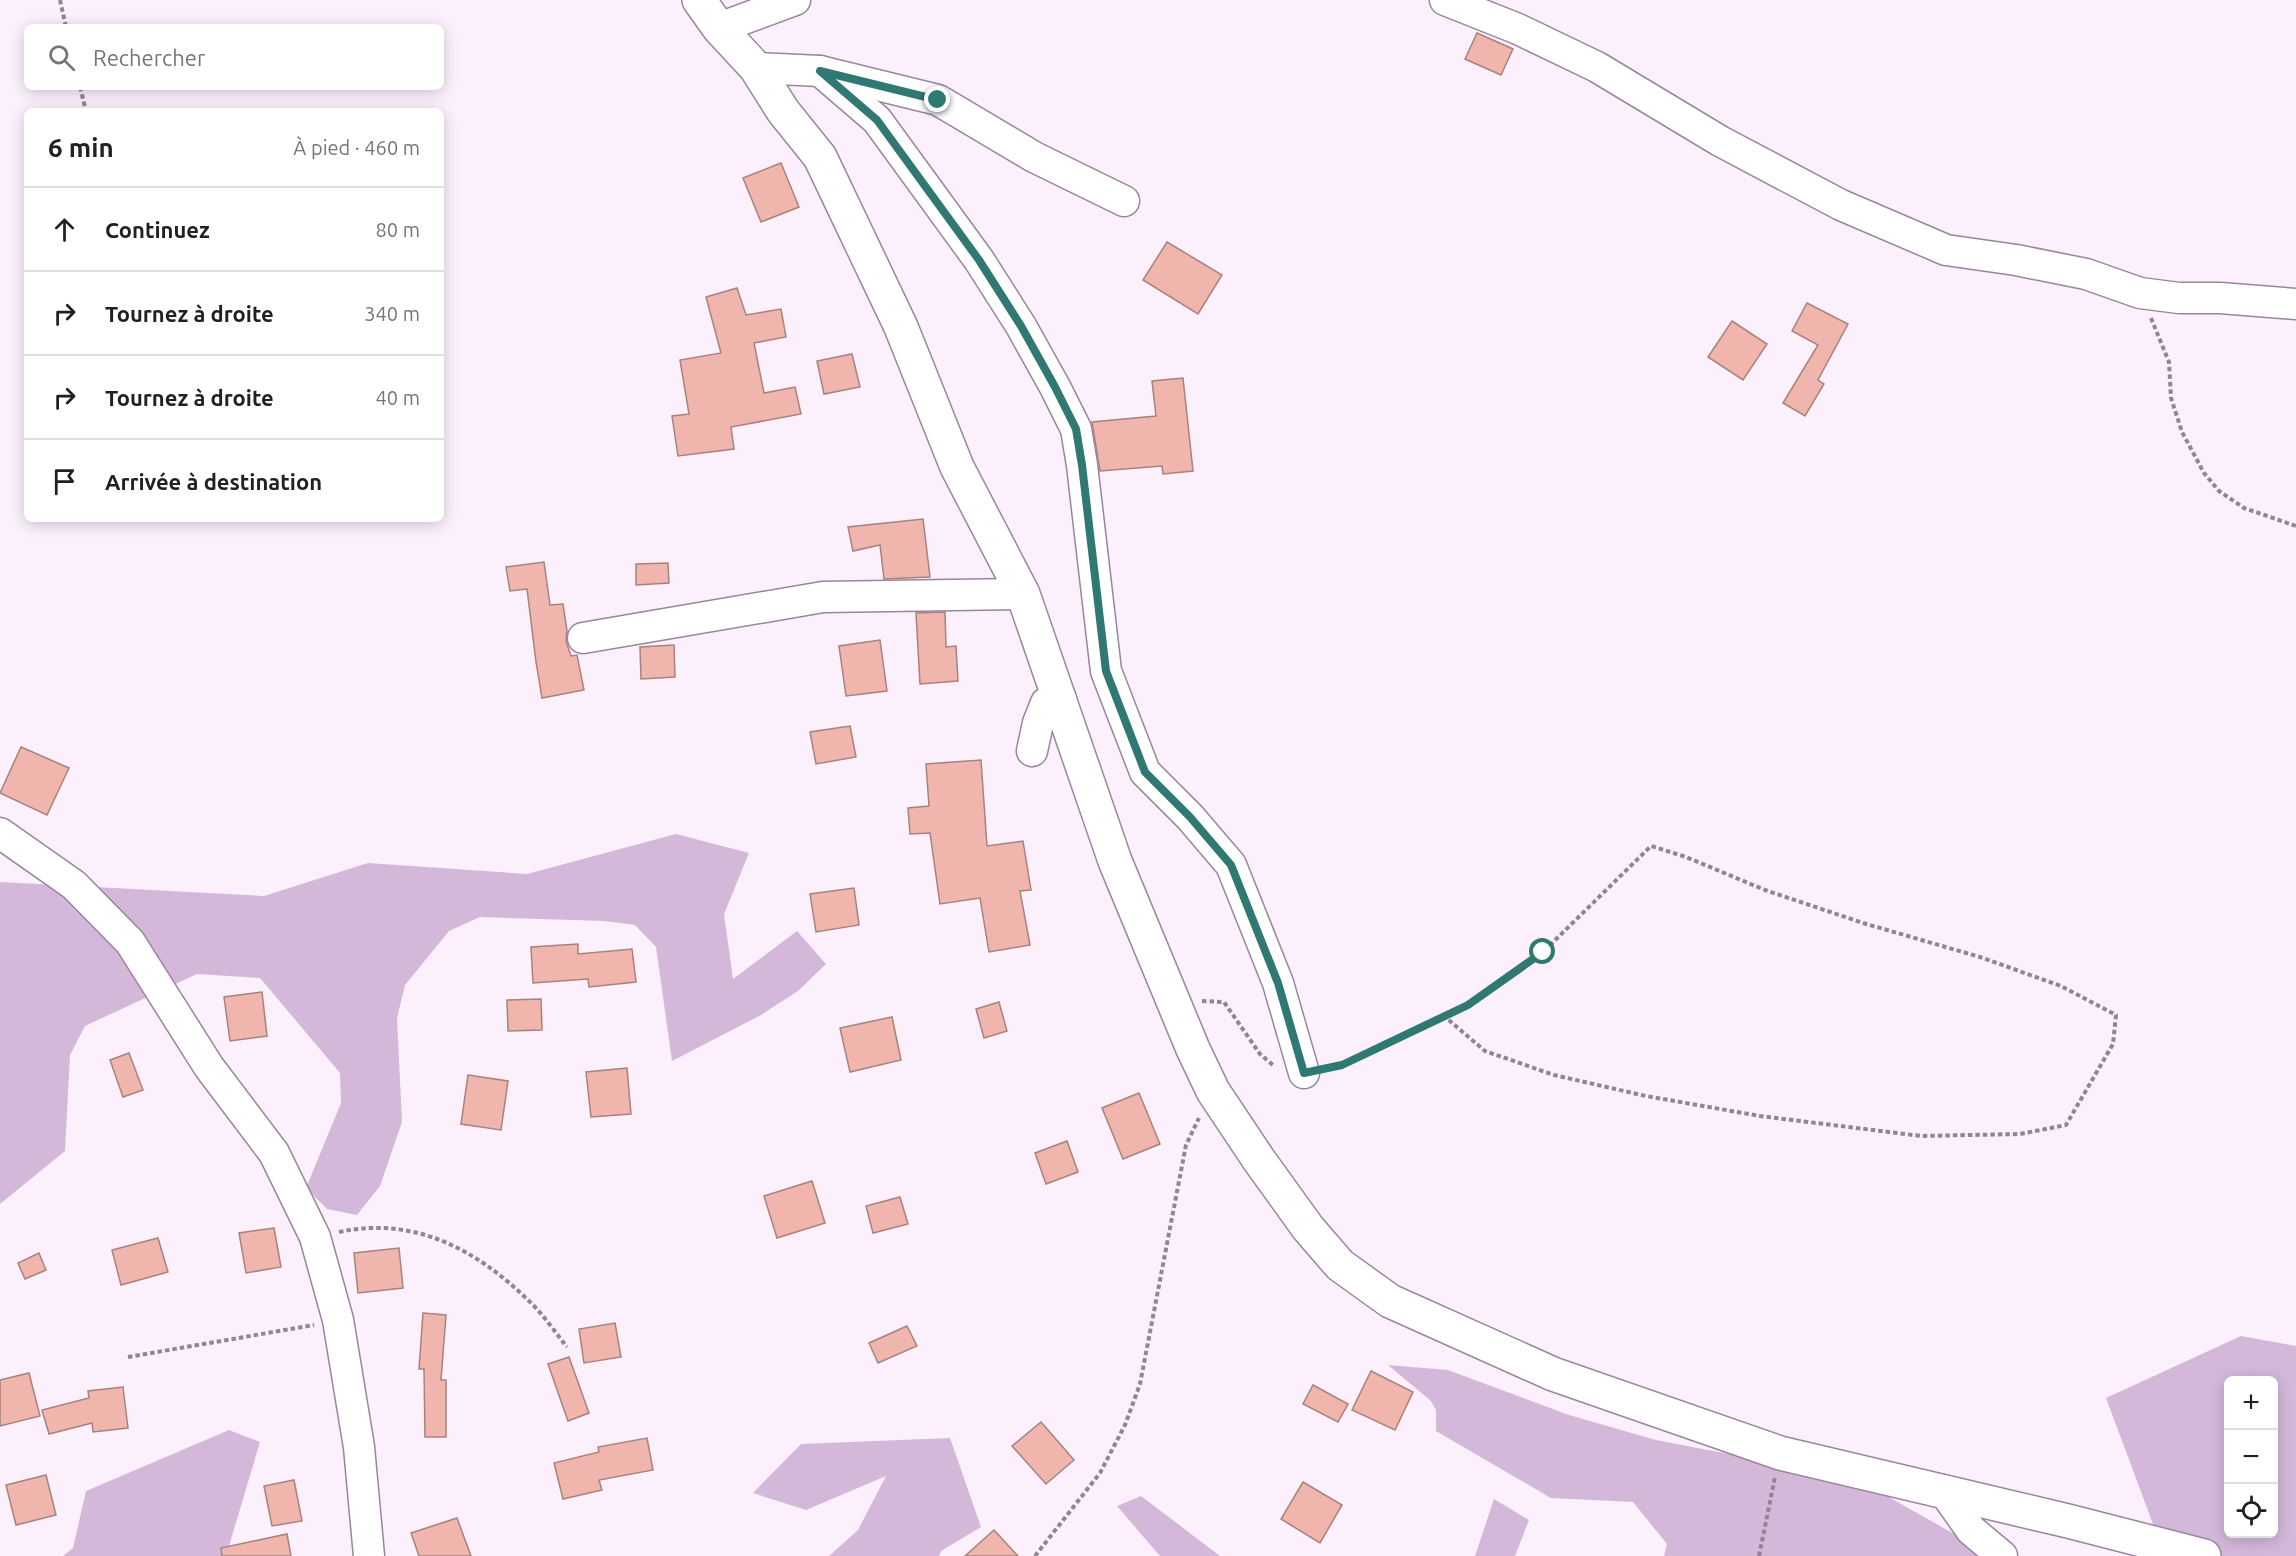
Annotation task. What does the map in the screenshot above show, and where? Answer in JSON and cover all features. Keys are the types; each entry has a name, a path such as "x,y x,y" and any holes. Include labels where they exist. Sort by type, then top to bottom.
{"main road":[{"path":"699,0 719,28 756,68 783,111 820,156 901,327 957,467 1023,594 1115,861 1213,1091 1281,1192 1340,1265 1389,1301 1554,1374 1780,1453 1943,1490 2204,1556"}],"street":[{"path":"719,28 795,0"},
{"path":"1445,0 1518,29 1597,67 1720,141 1831,200 1946,250 2016,260 2086,274 2140,293 2179,298 2220,298 2296,304"},
{"path":"756,68 820,71 938,100 1034,157 1124,201"},
{"path":"820,71 877,120 979,260 1021,326 1076,429 1088,510 1106,671 1145,772 1190,817 1231,865 1278,983 1304,1073"},
{"path":"583,638 823,597 1023,594"},
{"path":"1032,751 1038,723 1046,703 1061,699"},
{"path":"0,833 74,885 130,942 209,1067 274,1153 315,1237 338,1320 358,1446 369,1556"},
{"path":"1943,1490 1971,1530 2002,1556"}],"path":[{"path":"60,0 65,24"},
{"path":"81,90 85,108"},
{"path":"2140,293 2169,362 2171,398 2182,432 2204,473 2219,491 2244,508 2296,526"},
{"path":"1172,999 1224,1002 1260,1054 1287,1076 1342,1065 1444,1016 1468,1005 1543,952 1651,846 1686,857 1765,890 1863,924 1980,957 2061,986 2116,1015 2113,1044 2066,1125 2020,1134 1921,1136 1760,1116 1646,1096 1554,1075 1485,1051 1444,1016"},
{"path":"1035,1556 1100,1473 1125,1425 1140,1384 1186,1146 1213,1091"},
{"path":"315,1237 359,1227 393,1227 432,1235 477,1257 530,1301 567,1347"},
{"path":"128,1357 338,1320"},
{"path":"1759,1556 1780,1453"}],"shaded area":[{"path":"676,834 749,853 724,914 733,979 797,931 826,964 798,991 761,1015 672,1061 656,947 635,925 605,921 480,917 449,931 405,985 397,1018 402,1122 380,1186 357,1215 327,1209 306,1188 341,1103 340,1073 260,978 197,974 85,1026 70,1055 65,1151 0,1204 0,882 264,896 368,863 527,874"},
{"path":"2241,1336 2296,1346 2296,1556 2165,1556 2106,1398"},
{"path":"1388,1365 1448,1370 1569,1415 1656,1440 1855,1478 1972,1544 1979,1556 1664,1556 1667,1544 1633,1502 1551,1498 1436,1431 1436,1410 1431,1401"},
{"path":"229,1430 260,1442 226,1556 63,1556 73,1548 86,1491"},
{"path":"950,1438 981,1527 941,1551 939,1556 829,1556 858,1530 886,1476 806,1510 753,1493 801,1444"},
{"path":"1141,1496 1220,1556 1160,1556 1117,1506"},
{"path":"1494,1499 1529,1520 1515,1556 1475,1556"}],"building":[{"path":"1477,33 1513,49 1501,75 1465,59"},
{"path":"781,163 799,207 761,222 743,178"},
{"path":"1167,242 1222,275 1198,314 1143,280"},
{"path":"737,288 746,315 781,309 786,337 754,343 764,393 795,387 801,414 731,427 734,449 678,456 672,416 689,414 680,360 721,353 706,297"},
{"path":"1807,303 1848,324 1818,380 1824,384 1805,416 1783,403 1818,345 1792,331"},
{"path":"1732,321 1767,344 1743,380 1708,357"},
{"path":"852,354 860,387 824,394 817,361"},
{"path":"1183,378 1193,471 1163,474 1162,466 1100,471 1092,422 1156,416 1152,381"},
{"path":"923,519 930,577 884,579 880,545 853,551 848,527"},
{"path":"544,562 550,605 563,604 567,631 566,641 571,656 577,655 584,690 542,698 527,589 510,591 506,567"},
{"path":"668,563 669,583 636,585 636,564"},
{"path":"945,612 946,647 956,646 958,681 920,684 916,613"},
{"path":"880,640 887,691 846,696 839,646"},
{"path":"674,645 675,677 641,679 640,647"},
{"path":"850,726 856,757 816,764 810,732"},
{"path":"21,747 69,768 47,815 0,793"},
{"path":"981,760 987,846 1023,841 1031,890 1020,891 1030,945 989,952 980,898 940,904 930,833 910,834 908,808 929,806 926,764"},
{"path":"854,888 859,925 816,932 810,894"},
{"path":"578,944 578,954 632,949 636,982 589,987 588,979 533,983 531,947"},
{"path":"262,992 267,1036 230,1041 224,997"},
{"path":"541,999 542,1030 508,1031 507,1000"},
{"path":"999,1002 1007,1031 984,1038 976,1009"},
{"path":"892,1017 901,1060 850,1072 840,1028"},
{"path":"129,1053 143,1090 123,1097 110,1060"},
{"path":"627,1068 631,1114 591,1117 586,1072"},
{"path":"468,1075 508,1081 501,1130 461,1124"},
{"path":"1139,1093 1160,1144 1123,1159 1102,1108"},
{"path":"1067,1141 1078,1172 1046,1184 1035,1153"},
{"path":"812,1181 825,1223 777,1238 764,1196"},
{"path":"900,1197 908,1224 873,1233 866,1206"},
{"path":"274,1228 281,1267 246,1273 239,1233"},
{"path":"158,1238 168,1272 121,1285 112,1250"},
{"path":"399,1248 403,1288 358,1293 354,1253"},
{"path":"39,1253 46,1270 25,1279 18,1263"},
{"path":"423,1313 446,1315 441,1380 446,1380 446,1437 425,1437 424,1369 419,1369"},
{"path":"615,1323 621,1357 584,1363 579,1329"},
{"path":"907,1326 917,1346 878,1363 869,1343"},
{"path":"569,1357 589,1413 568,1421 548,1364"},
{"path":"1371,1371 1413,1392 1395,1430 1352,1410"},
{"path":"29,1373 40,1416 0,1426 0,1380"},
{"path":"1313,1385 1348,1404 1338,1422 1303,1404"},
{"path":"123,1387 128,1428 93,1432 92,1423 49,1434 42,1410 89,1398 88,1391"},
{"path":"1041,1422 1074,1460 1046,1484 1012,1446"},
{"path":"647,1438 653,1470 599,1480 602,1490 563,1499 554,1463 599,1452 598,1447"},
{"path":"46,1475 56,1515 16,1525 6,1485"},
{"path":"294,1480 302,1521 272,1526 264,1486"},
{"path":"1303,1482 1342,1505 1320,1543 1281,1519"},
{"path":"457,1518 471,1556 419,1556 411,1533"},
{"path":"994,1530 1018,1556 965,1556"},
{"path":"287,1534 291,1556 222,1556 221,1548"}],"route":[{"path":"938,100 820,71 877,120 979,260 1021,326 1076,429 1106,671 1145,772 1190,817 1231,865 1278,983 1304,1073 1342,1065 1468,1005 1543,952"}]}
